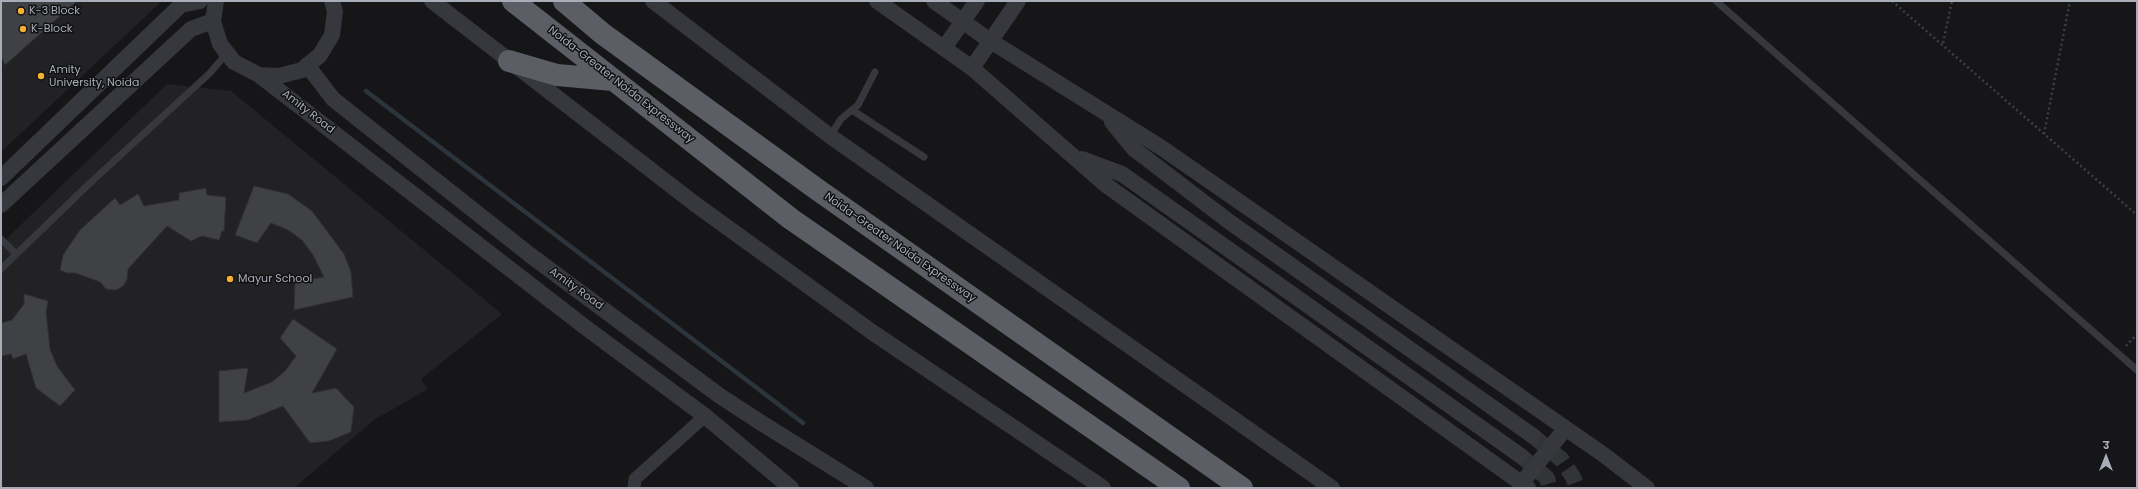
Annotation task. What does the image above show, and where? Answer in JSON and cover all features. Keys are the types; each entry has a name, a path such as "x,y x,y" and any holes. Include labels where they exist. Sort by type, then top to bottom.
{"highway":[{"name":"Noida-Greater Noida Expressway","path":"513,1 791,219 1179,488"},
{"name":"Noida-Greater Noida Expressway","path":"564,1 603,34 818,190 1242,488"},
{"path":"509,61 557,76 613,80"}],"street":[{"path":"4,170 181,5 200,1"},
{"path":"216,1 213,21 220,44 234,62 259,75 279,76 302,70 320,55 332,35 334,11 332,1"},
{"path":"432,1 695,204 865,327 1103,488"},
{"path":"653,1 830,136 1332,488"},
{"path":"877,1 972,68 1106,185 1525,486 1565,429"},
{"path":"934,1 989,40 1162,148 1565,429 1647,488"},
{"path":"944,48 977,1"},
{"path":"972,68 989,40 1018,1"},
{"path":"1,205 191,29 213,21"},
{"name":"Amity Road","path":"307,65 333,99 530,255 720,396 762,424 866,488"},
{"name":"Amity Road","path":"259,75 585,327 705,416 791,488"},
{"path":"1105,112 1134,149 1195,195 1533,436"},
{"path":"1072,155 1122,174 1521,456"},
{"path":"634,488 635,478 705,416"},
{"path":"845,475 857,488"}],"lane":[{"path":"1716,1 2137,370"},
{"path":"1,269 210,72 227,53"},
{"path":"830,136 841,119 858,104 875,72"},
{"path":"852,110 924,157"},
{"path":"1,239 16,254"}],"path":[{"path":"1892,1 2137,215"},
{"path":"1943,44 1952,1"},
{"path":"2044,134 2070,1"},
{"path":"2119,354 2137,334"}],"shaded area":[{"name":"Amity University, Noida","path":"1,1 162,1 1,152"},
{"name":"Mayur School","path":"167,84 231,91 502,314 421,379 428,389 374,420 294,488 1,488 1,244"}],"building":[{"name":"K-Block","path":"1,1 77,1 5,65 1,57"},
{"path":"254,186 288,194 312,211 344,254 351,272 353,297 294,310 295,282 324,277 313,255 302,240 288,230 271,223 257,243 235,235"},
{"path":"206,188 207,195 226,197 224,231 222,231 219,240 202,236 191,241 167,226 128,269 127,280 123,286 116,290 106,289 100,282 75,273 67,273 60,270 63,255 80,230 115,198 120,205 138,194 144,206 179,200 179,193"},
{"path":"24,294 48,301 46,312 50,349 57,366 75,390 60,406 36,388 26,354 13,359 11,354 1,356 1,323 12,320 24,304"},
{"path":"293,319 337,349 312,393 336,388 354,407 351,432 329,441 310,443 283,406 248,420 219,422 219,371 248,368 244,393 272,382 285,371 296,356 280,338"}],"waterway":[{"path":"366,91 803,423"}],"tunnel":[{"path":"1533,436 1561,459 1573,477 1577,488"},
{"path":"1521,456 1547,478 1550,488"}],"place":[{"name":"K-3 Block","path":"21,11"},
{"name":"K-Block","path":"23,29"},
{"name":"Amity University, Noida","path":"41,76"},
{"name":"Mayur School","path":"230,279"}]}
